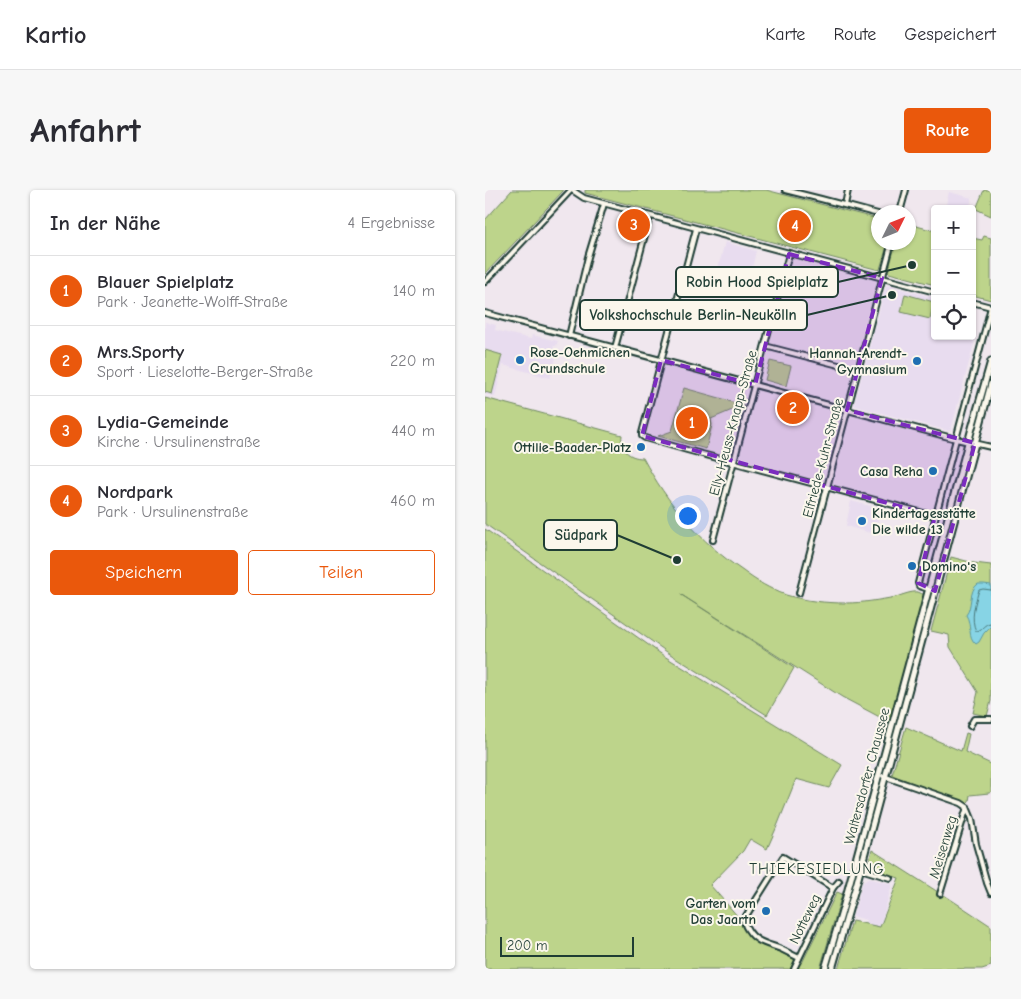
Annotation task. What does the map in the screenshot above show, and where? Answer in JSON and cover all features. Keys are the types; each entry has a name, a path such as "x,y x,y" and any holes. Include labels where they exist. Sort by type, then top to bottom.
{"main road":[{"name":"Waltersdorfer Chaussee","path":"832,969 861,869 882,776 929,589 991,360"},
{"name":"Waltersdorfer Chaussee","path":"825,969 935,591 991,384"}],"street":[{"path":"485,282 572,190 582,198 603,204 931,291"},
{"path":"785,190 871,212"},
{"path":"845,205 848,190"},
{"path":"902,205 906,190"},
{"path":"569,336 603,204"},
{"path":"615,348 650,216"},
{"path":"696,229 642,436 687,450 935,516"},
{"name":"Elfriede-Kuhr-Straße","path":"799,593 890,250"},
{"name":"Elly-Heuss-Knapp-Straße","path":"713,540 789,254"},
{"path":"935,591 919,586 918,583 991,307 976,303"},
{"path":"485,313 847,410 991,446"},
{"path":"765,346 858,370"},
{"path":"970,726 974,719 991,720"},
{"path":"882,776 961,802 967,807 972,819 976,844 991,893"},
{"name":"Meisenweg","path":"940,894 967,807"},
{"path":"799,958 780,948 755,939 743,922 783,857 833,888"},
{"path":"854,867 890,878"},
{"name":"Notteweg","path":"794,969 833,888 839,881"}],"highlighted area":[{"path":"789,254 882,278 847,410 975,443 935,591 918,583 935,516 642,436 661,360 755,385"}],"shaded area":[{"path":"949,192 972,198 970,205 946,205"},
{"path":"725,242 756,251 750,277 718,268"},
{"name":"Hannah-Arendt- Gymnasium","path":"886,286 931,297 931,340 975,340 951,430 949,431 855,406 854,404"},
{"name":"Rose-Oehmichen Grundschule","path":"485,322 496,325 495,330 531,339 532,335 558,341 553,348 556,349 554,354 557,355 550,378 503,365 495,397 485,394"},
{"name":"Kindertagesstätte Die wilde 13","path":"851,501 881,509 874,534 846,526"},
{"path":"868,878 892,884 880,928 865,924 866,920 853,916 863,881"}],"green space":[{"path":"512,190 564,190 485,274 485,220"},
{"path":"585,190 766,190 871,217 871,250 886,250 879,270 585,193"},
{"path":"984,190 991,190 991,216 976,209"},
{"path":"916,226 931,230 931,284 888,272 894,250 916,250"},
{"path":"984,236 991,238 991,300 976,296 976,239 982,240"},
{"path":"905,294 931,301 930,319 901,312"},
{"path":"485,350 502,355 492,394 485,392"},
{"path":"770,361 791,366 786,386 765,380"},
{"path":"684,388 744,405 711,419 712,425 706,449 658,436 672,431"},
{"path":"485,398 622,435 622,444 626,452 638,458 643,458 652,475 686,521 727,560 774,590 801,599 839,603 871,601 913,592 925,595 889,722 842,697 680,594 794,668 767,715 667,652 485,524"},
{"path":"485,529 664,656 842,765 829,788 796,779 767,849 750,839 743,851 710,885 740,919 751,938 802,963 837,892 842,894 820,969 485,969"},
{"path":"951,557 991,565 991,701 987,716 973,713 978,692 950,647 949,635 931,631"},
{"path":"906,727 961,751 966,733 969,734 965,752 991,764 991,792 970,795 969,801 965,803 892,775"},
{"path":"872,850 991,926 991,966 982,969 838,969 852,921 880,927 899,878 871,869 869,861"}],"water":[{"path":"978,584 991,585 991,626 976,644 971,638 966,615 973,591"}],"place":[{"name":"Lydia-Gemeinde","path":"634,225"},
{"name":"Nordpark","path":"795,226"},
{"name":"Robin Hood Spielplatz","path":"912,265"},
{"name":"Volkshochschule Berlin-Neukölln","path":"892,295"},
{"name":"Rose-Oehmichen Grundschule","path":"520,360"},
{"name":"Hannah-Arendt- Gymnasium","path":"917,361"},
{"name":"Mrs.Sporty","path":"793,408"},
{"name":"Blauer Spielplatz","path":"692,423"},
{"name":"Ottilie-Baader-Platz","path":"641,447"},
{"name":"Casa Reha","path":"933,471"},
{"name":"Kindertagesstätte Die wilde 13","path":"862,521"},
{"name":"Südpark","path":"677,560"},
{"name":"Domino's","path":"912,566"},
{"name":"Garten vom Das Jaartn","path":"766,911"}],"district":[{"name":"THIEKESIEDLUNG","path":"817,869"}]}
